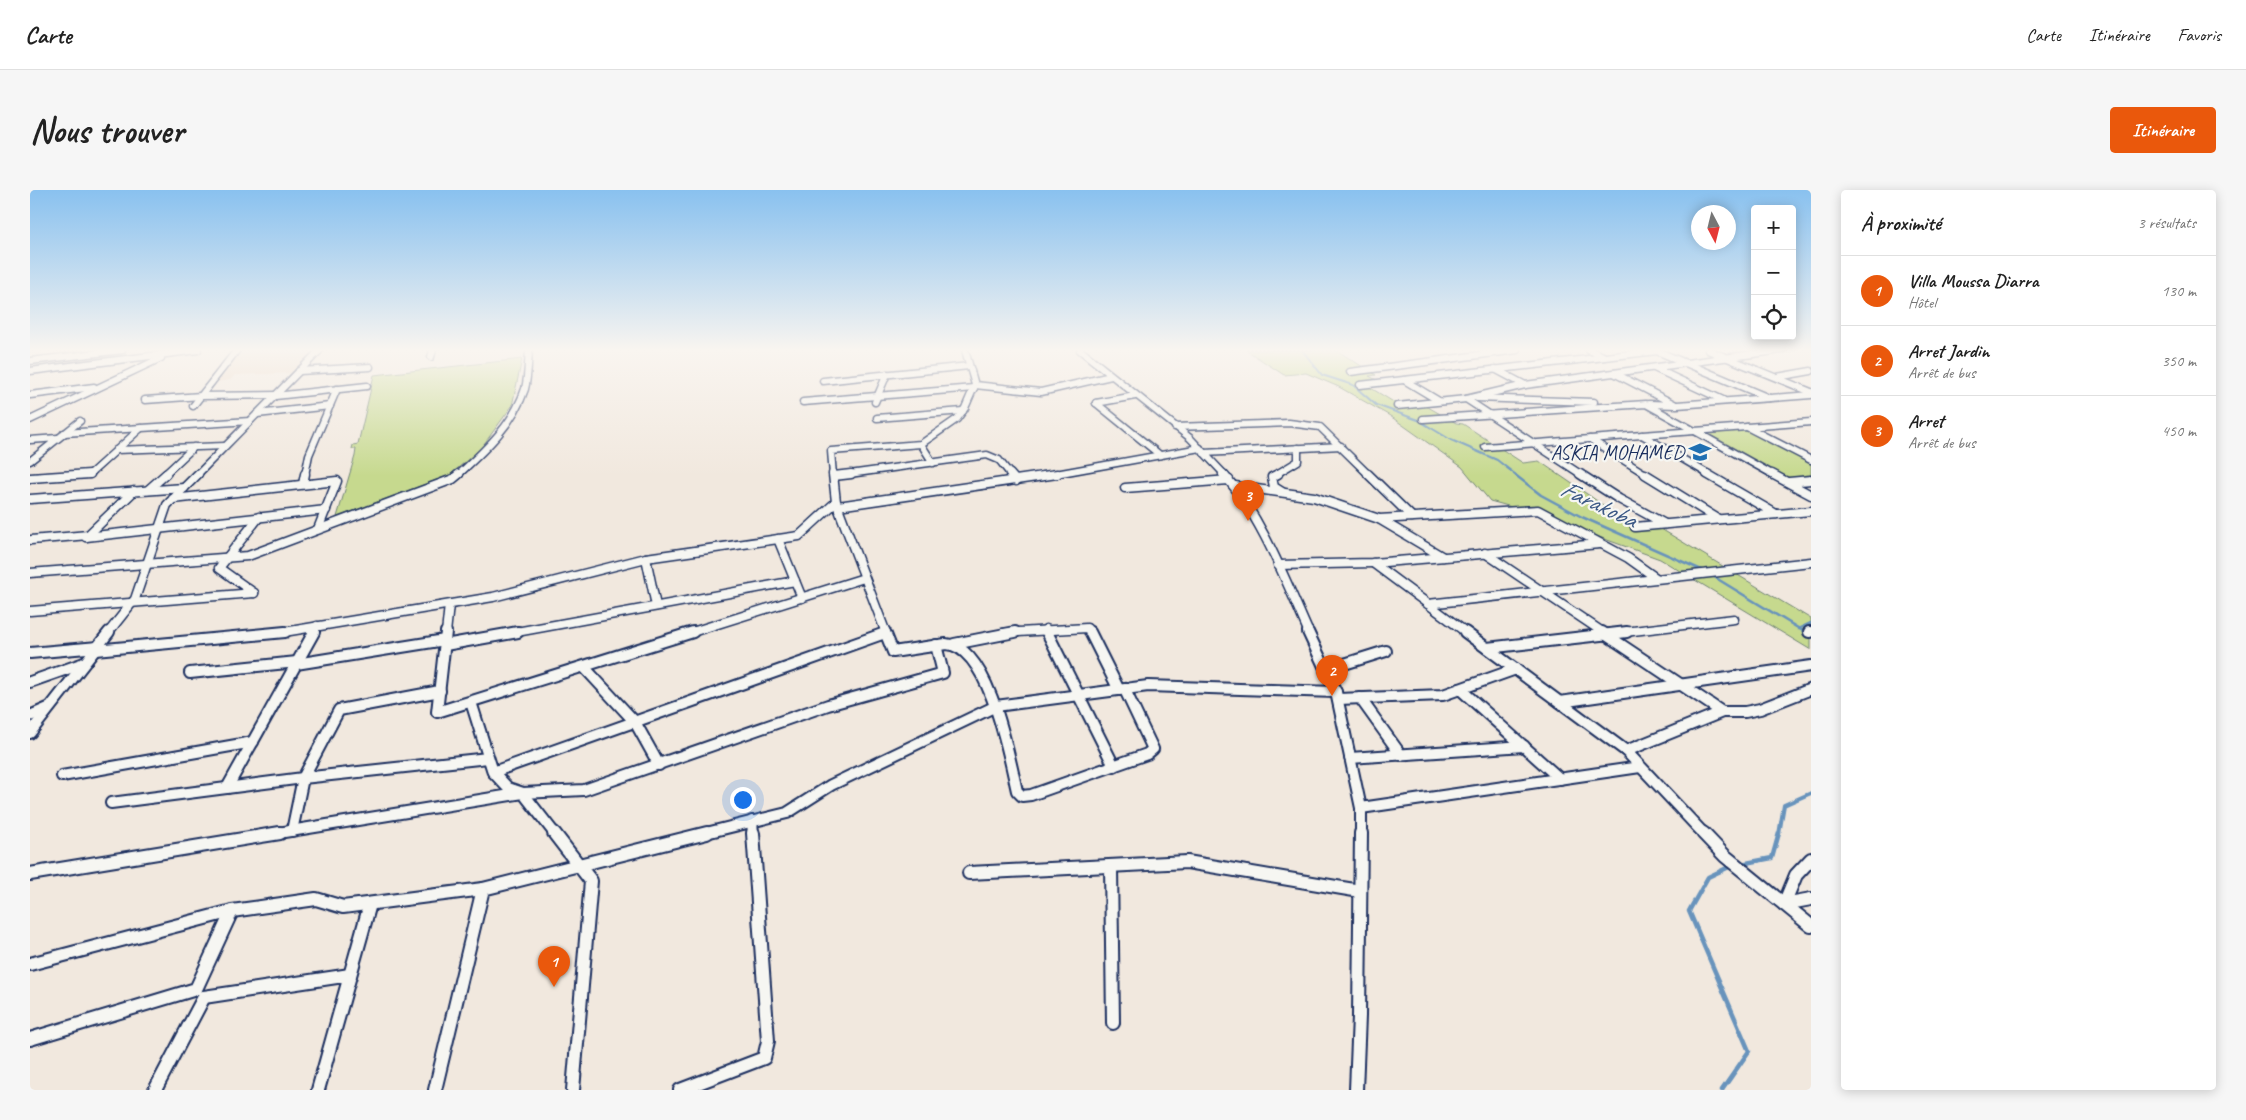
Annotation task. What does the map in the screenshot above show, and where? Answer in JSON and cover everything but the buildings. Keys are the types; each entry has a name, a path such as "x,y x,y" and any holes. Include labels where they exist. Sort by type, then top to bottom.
{"street":[{"path":"30,395 54,392"},
{"path":"30,420 89,392"},
{"path":"193,406 204,392"},
{"path":"30,733 132,603 167,505 279,392"},
{"path":"145,400 306,392"},
{"path":"303,484 309,455 336,392"},
{"path":"30,573 248,556 453,479 489,447 511,418 523,392"},
{"path":"875,402 880,392"},
{"path":"802,402 917,392"},
{"path":"954,644 971,654 996,706 1017,791 1022,796 1031,795 1114,766 1147,754 1153,749 1087,628 1006,632 954,644 892,652 837,504 831,451 921,444 957,419 972,392"},
{"path":"1130,392 1176,427 1202,451 1232,483 1244,499 1278,564 1337,696 1361,808 1359,1016 1356,1090"},
{"path":"1424,392 1439,401"},
{"path":"1398,406 1469,398 1497,392"},
{"path":"1651,392 1677,405"},
{"path":"1706,392 1726,401"},
{"path":"1755,392 1769,398"},
{"path":"1469,398 1677,405 1797,396 1811,393"},
{"path":"1135,396 1096,403 1160,455"},
{"path":"1797,396 1811,403"},
{"path":"1469,398 1488,414 1619,499 1664,524"},
{"path":"1423,419 1646,404 1811,494"},
{"path":"257,414 330,406"},
{"path":"877,418 963,411"},
{"path":"30,461 80,421"},
{"path":"64,433 250,421"},
{"path":"1485,448 1811,422"},
{"path":"1176,427 1302,424 1320,428 1341,446 1412,517"},
{"path":"1747,427 1811,460"},
{"path":"30,478 90,474 141,428"},
{"path":"1642,435 1776,514"},
{"path":"30,440 58,438"},
{"path":"1590,439 1718,520"},
{"path":"921,444 933,463"},
{"path":"116,450 225,446"},
{"path":"30,653 265,635 493,598 646,558 799,536 837,504 1016,481 1160,455 1202,451 1341,446"},
{"path":"148,490 194,447"},
{"path":"1282,492 1274,487 1272,477 1298,460 1298,448"},
{"path":"1798,454 1811,452"},
{"path":"834,476 987,455 994,456 999,460 1016,481"},
{"path":"1788,482 1811,480"},
{"path":"173,499 337,481 318,529"},
{"path":"1125,488 1232,483 1329,501 1370,518 1379,519 1538,510 1554,516 1600,544 1628,558 1656,578"},
{"path":"30,499 184,488"},
{"path":"30,539 88,535 134,492"},
{"path":"88,535 86,537 326,510"},
{"path":"1635,527 1811,511"},
{"path":"30,611 254,593 219,568 259,517"},
{"path":"1379,519 1443,557"},
{"path":"778,539 802,598"},
{"path":"1278,564 1373,563 1600,544"},
{"path":"1484,553 1722,712"},
{"path":"646,558 656,606"},
{"path":"1428,604 1811,562"},
{"path":"1373,563 1626,751 1725,856 1811,926"},
{"path":"449,605 437,712 864,578"},
{"path":"190,673 296,663 445,642 796,581"},
{"path":"1488,648 1734,619"},
{"path":"227,788 317,626"},
{"path":"1046,629 1114,766"},
{"path":"493,772 885,633"},
{"path":"30,874 523,793 555,793 584,790 828,704 943,673 936,645"},
{"path":"1326,670 1386,651"},
{"path":"30,682 85,663"},
{"path":"1560,702 1811,666"},
{"path":"584,667 635,722 659,764"},
{"path":"30,964 232,911 316,899 343,907 483,889 787,813 831,785 996,706 1148,686 1360,698 1429,696 1443,695 1516,669"},
{"path":"1460,689 1560,779"},
{"path":"1626,751 1722,712 1745,712 1811,689"},
{"path":"292,831 303,778 339,710 440,691"},
{"path":"1360,698 1401,755"},
{"path":"471,702 493,772 508,788 523,793 591,881 572,1090"},
{"path":"30,716 50,708"},
{"path":"62,776 253,742"},
{"path":"1350,758 1524,746"},
{"path":"111,803 303,778 488,758"},
{"path":"1361,808 1640,767"},
{"path":"680,1090 750,1066 764,1058 768,1041 752,821"},
{"path":"1784,904 1796,875 1811,859"},
{"path":"969,873 1187,862 1360,892"},
{"path":"1112,866 1113,1023"},
{"path":"435,1090 483,889"},
{"path":"1784,904 1811,899"},
{"path":"318,1090 370,904"},
{"path":"155,1090 200,993 232,911"},
{"path":"31,1042 200,993 350,975"}],"green space":[{"path":"370,392 515,392 512,406 481,448 450,475 337,517 355,456 356,449 352,449 353,445 358,444"},
{"path":"1348,392 1377,392 1400,406 1421,403 1456,423 1463,424 1523,463 1539,461 1635,527 1656,526 1811,619 1811,650 1660,559 1530,512 1490,501 1462,467 1390,416"},
{"path":"1746,429 1811,462 1811,480 1791,481 1701,432"}],"waterway":[{"name":"Farakoba","path":"1361,392 1376,405 1418,420 1451,440 1497,460 1516,475"},
{"name":"Farakoba","path":"1514,474 1541,495 1582,517 1706,572"},
{"name":"Farakoba","path":"1711,575 1799,629"},
{"path":"1799,629 1811,623"},
{"name":"Farakoba","path":"1799,629 1806,633 1804,632"},
{"path":"1779,834 1784,805 1811,793"},
{"path":"1741,864 1772,858 1779,833"},
{"path":"1722,1090 1749,1051 1689,911 1708,877 1729,867"}],"place":[{"name":"ASKIA MOHAMED","path":"1700,452"},
{"name":"Arret","path":"1248,521"},
{"name":"Arret Jardin","path":"1332,696"},
{"name":"Villa Moussa Diarra","path":"554,987"}]}
